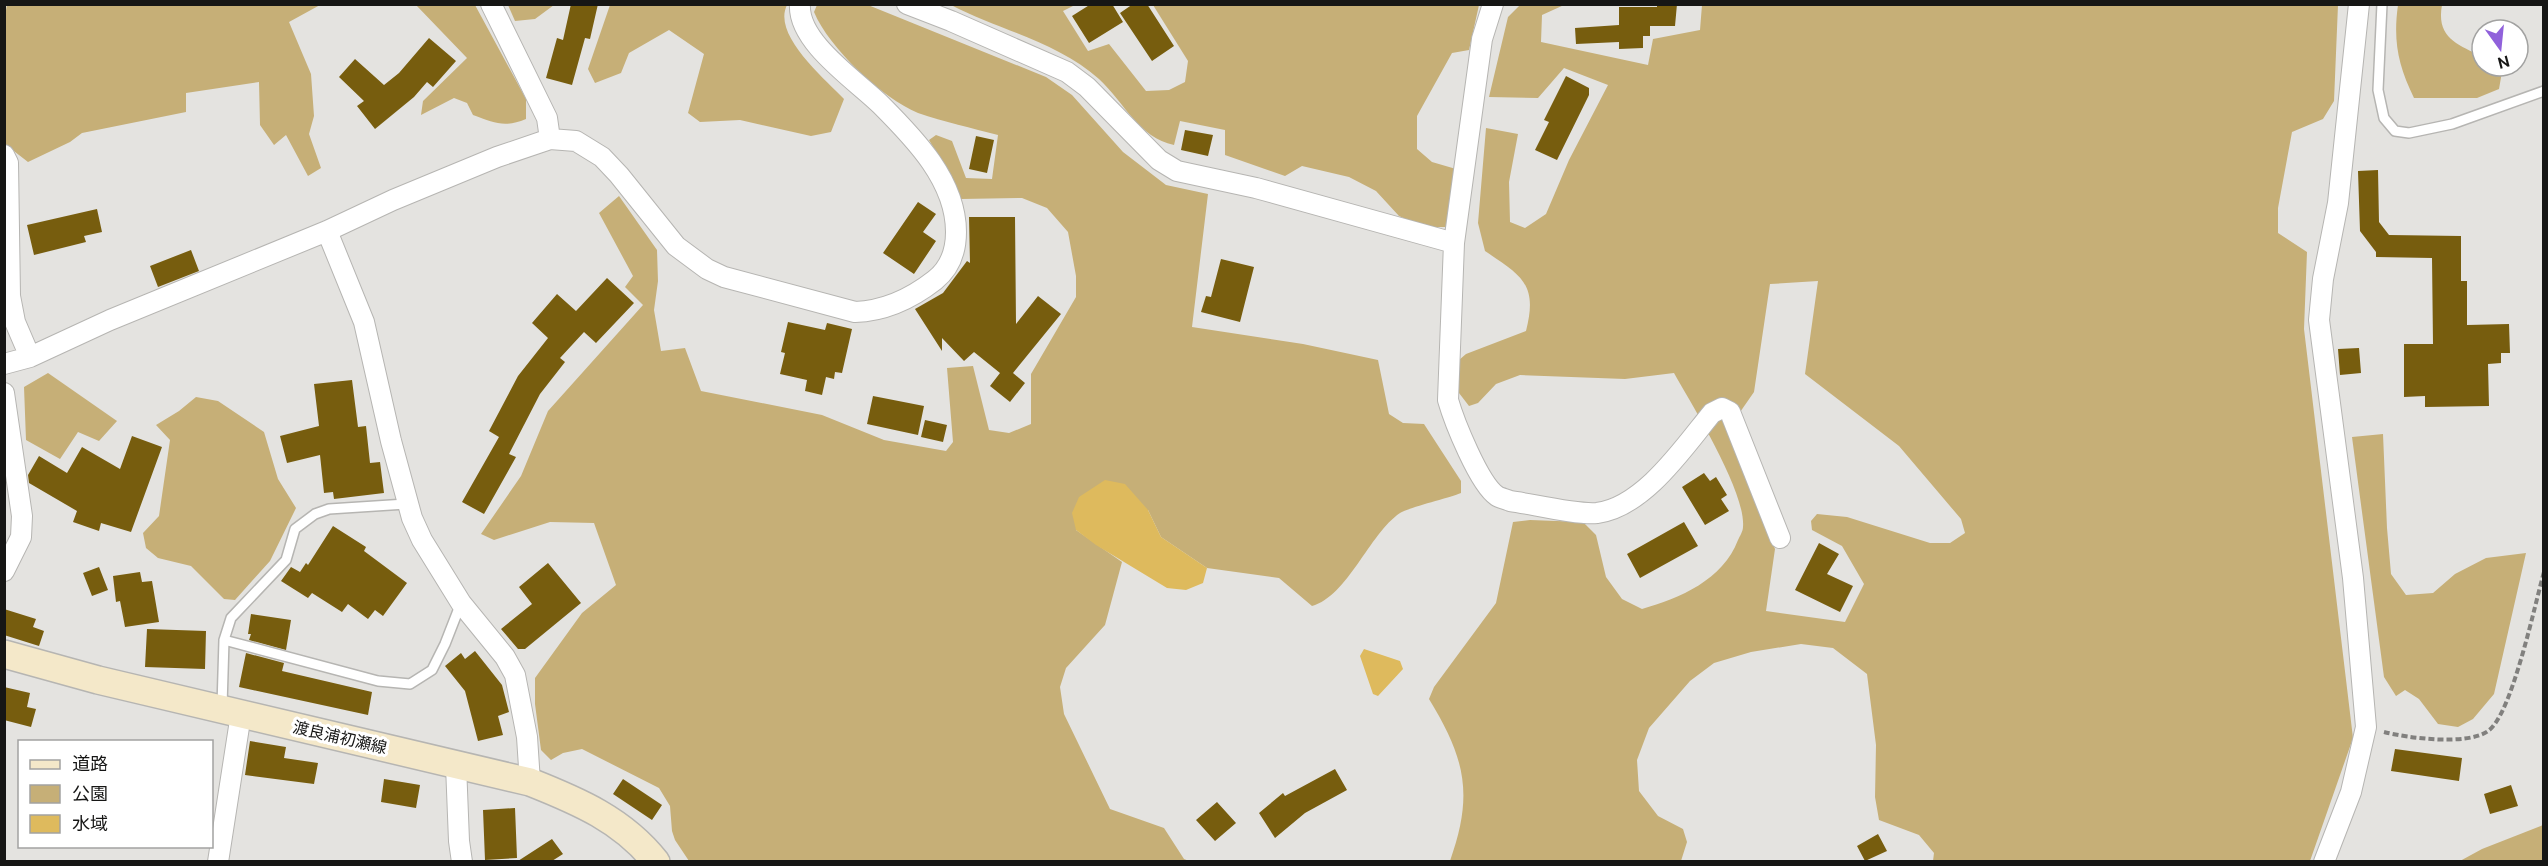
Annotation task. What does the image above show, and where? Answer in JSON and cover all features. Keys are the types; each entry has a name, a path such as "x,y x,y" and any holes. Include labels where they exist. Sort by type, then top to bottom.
{"main road":[{"name":"渡良浦初瀬線","path":"4,654 231,712 530,782 572,799 611,819 644,847 656,861"}],"street":[{"path":"491,4 547,118 550,140"},
{"path":"4,364 30,357 110,320 327,231 497,157 550,140 576,141 602,157 676,246 690,258 716,273 855,312 867,312 890,305 921,290 943,274 954,255 956,223 948,192 940,175 881,105 821,50 807,31 800,4"},
{"path":"907,4 1067,72 1087,87 1158,160 1177,171 1256,188 1454,243"},
{"path":"1493,4 1482,39 1454,243 1448,399 1454,421 1471,455 1489,488 1497,496 1510,501 1596,513 1614,508 1640,494 1665,470 1712,413 1722,408 1730,412 1780,538"},
{"path":"2324,861 2351,792 2366,727 2353,578 2319,320 2323,279 2338,203 2359,4"},
{"path":"4,155 8,163 10,296 15,322 30,357"},
{"path":"327,231 364,322 406,504 422,540 461,603 506,657 515,675 527,737 530,782"},
{"path":"4,393 22,516 21,537 4,571"},
{"path":"218,861 221,854 231,712"},
{"path":"456,765 462,861"}],"lane":[{"path":"2382,4 2378,90 2384,118 2395,130 2409,133 2452,124 2544,91"},
{"path":"231,712 224,640 231,618 286,560 296,529 315,514 329,509 406,504"},
{"path":"224,640 378,681 410,684 432,670 461,603"}],"path":[{"path":"2366,727 2388,733 2443,739 2476,736 2489,731 2499,719 2510,694 2544,572"}],"green space":[{"path":"7,5 320,5 289,22 311,74 314,116 309,134 321,168 308,176 286,135 274,145 260,125 259,82 186,93 186,112 82,133 70,142 28,162 10,148 5,149 4,20"},
{"path":"416,5 475,5 526,99 526,119 505,124 494,122 473,115 467,103 454,98 421,115 423,101 467,58"},
{"path":"508,5 554,5 535,19 515,21"},
{"path":"610,5 787,5 784,17 793,42 813,68 844,99 831,132 811,136 740,120 700,122 688,113 704,54 669,30 629,53 621,73 595,83 588,69"},
{"path":"817,5 868,5 1046,77 1072,95 1123,152 1166,185 1208,194 1192,327 1303,344 1378,360 1389,414 1403,423 1424,424 1461,481 1461,493 1400,513 1378,535 1337,590 1325,600 1312,606 1279,578 1207,568 1161,537 1148,510 1076,530 1122,562 1105,625 1066,668 1060,687 1064,714 1110,809 1164,828 1184,859 1189,861 689,861 675,840 670,806 659,788 582,749 563,753 551,760 541,750 535,704 535,678 582,613 616,585 594,523 550,522 494,540 481,534 521,476 548,411 643,305 625,287 633,276 599,213 619,196 657,250 658,281 654,310 661,351 685,348 701,391 822,415 884,440 946,451 953,442 947,368 973,366 989,430 1009,433 1031,424 1031,374 1076,297 1076,276 1068,232 1047,208 1022,198 961,199 953,180 929,140 936,135 952,141 966,178 992,179 998,135 918,113 889,96 858,70 832,41 814,12"},
{"path":"951,5 1075,5 1063,11 1088,51 1109,44 1146,91 1169,90 1185,82 1188,61 1153,5 1479,5 1469,50 1452,53 1417,116 1417,149 1432,162 1456,169 1448,227 1423,227 1399,216 1376,191 1349,177 1302,166 1285,176 1225,155 1225,130 1180,121 1174,145 1162,141 1141,127 1108,88 1083,66 1047,46"},
{"path":"1520,5 1564,5 1542,15 1541,42 1648,65 1653,39 1700,30 1702,5 2338,5 2334,101 2323,119 2292,132 2278,208 2278,233 2307,252 2304,329 2353,738 2310,861 1933,861 1934,853 1919,835 1879,820 1875,797 1876,745 1867,674 1833,648 1801,644 1751,652 1714,663 1690,681 1649,728 1637,760 1639,791 1658,816 1683,829 1687,842 1681,861 1450,861 1462,816 1462,777 1451,740 1429,699 1434,687 1496,603 1513,522 1530,520 1583,522 1596,535 1606,577 1622,599 1642,609 1685,593 1711,577 1731,554 1743,527 1742,512 1727,471 1674,373 1625,379 1520,375 1496,384 1478,403 1469,406 1459,393 1459,360 1466,354 1526,331 1529,315 1530,302 1524,283 1509,267 1485,251 1478,223 1486,128 1518,134 1509,182 1510,222 1525,228 1546,214 1569,160 1608,85 1564,68 1538,98 1489,97 1508,17","holes":["1818,281 1805,374 1899,446 1961,519 1965,533 1950,543 1930,543 1847,517 1817,514 1811,521 1812,530 1842,546 1864,584 1845,622 1766,611 1775,549 1729,428 1754,392 1770,284"]},
{"path":"2398,5 2442,5 2442,25 2445,32 2450,38 2470,51 2470,78 2501,78 2499,89 2477,98 2414,98 2398,53 2396,30"},
{"path":"48,373 117,421 99,441 78,432 60,459 26,440 24,387"},
{"path":"196,397 218,401 264,432 278,479 296,508 270,561 235,600 224,599 191,566 158,558 146,548 143,533 159,516 170,440 156,425"},
{"path":"2383,434 2391,574 2406,595 2433,593 2455,574 2486,558 2526,553 2494,694 2473,719 2458,727 2438,724 2419,699 2405,690 2396,696 2384,677 2352,437"},
{"path":"2543,825 2543,861 2460,861 2482,849"}],"water":[{"path":"1105,480 1125,484 1148,510 1161,537 1207,568 1203,583 1186,590 1167,588 1096,545 1076,530 1072,513 1079,497"},
{"path":"1364,649 1400,661 1403,669 1378,696 1373,694 1360,656"}],"building":[{"path":"571,4 598,4 590,39 585,38 572,85 546,78 557,38 563,40"},
{"path":"1091,4 1112,4 1123,22 1089,43 1072,16"},
{"path":"1133,4 1147,4 1174,46 1152,61 1120,13"},
{"path":"1657,4 1677,4 1675,26 1650,26 1650,36 1643,36 1643,48 1619,49 1619,42 1576,44 1575,28 1619,25 1619,7 1657,7"},
{"path":"429,38 456,61 433,87 427,82 414,97 375,129 357,106 364,101 339,77 355,59 384,85 399,73"},
{"path":"1566,76 1589,88 1589,95 1557,160 1535,150 1549,122 1544,120"},
{"path":"1185,130 1213,135 1208,156 1181,150"},
{"path":"976,136 994,140 987,173 969,169"},
{"path":"2378,170 2379,222 2389,235 2461,236 2461,281 2467,281 2467,325 2509,324 2510,353 2501,353 2501,363 2488,364 2489,406 2425,407 2425,396 2404,397 2404,344 2433,344 2432,258 2376,257 2376,252 2360,231 2358,171"},
{"path":"918,202 936,214 923,232 936,241 914,274 883,253"},
{"path":"97,209 102,232 84,236 86,242 34,255 27,225"},
{"path":"969,217 1015,217 1016,324 1038,296 1061,314 1013,373 1025,383 1010,402 990,386 1000,373 974,352 964,361 942,338 942,351 915,309 943,293 967,261 970,263"},
{"path":"191,250 199,271 158,287 150,266"},
{"path":"1221,259 1254,267 1240,322 1201,312 1206,296 1211,297"},
{"path":"607,278 634,303 596,343 584,332 560,358 565,362 540,394 509,454 516,457 484,514 462,502 499,437 489,431 518,376 548,338 532,323 557,294 576,311"},
{"path":"788,322 825,330 827,323 852,329 842,373 835,372 834,379 826,377 822,395 805,391 807,380 780,374 785,353 781,352"},
{"path":"2359,348 2361,373 2340,375 2338,349"},
{"path":"352,380 358,427 366,426 370,463 380,462 384,493 334,499 333,492 324,493 320,455 287,463 280,436 319,426 314,384"},
{"path":"873,396 924,406 918,435 867,424"},
{"path":"925,420 947,425 943,442 921,437"},
{"path":"132,436 162,447 131,532 101,523 99,531 73,522 77,511 29,483 28,475 39,456 67,473 82,447 120,469"},
{"path":"1704,473 1710,481 1716,477 1727,495 1721,499 1729,511 1705,525 1682,487"},
{"path":"1684,522 1698,546 1640,578 1627,554"},
{"path":"333,526 366,547 364,551 407,583 383,616 375,610 368,619 348,604 342,612 312,593 308,598 281,581 291,567 300,572 306,563 308,565"},
{"path":"1819,543 1839,554 1827,574 1853,586 1840,612 1795,590"},
{"path":"548,563 581,603 525,649 518,649 501,629 532,604 519,587"},
{"path":"99,567 108,590 92,596 83,573"},
{"path":"140,572 142,582 152,581 159,622 125,627 120,601 116,602 113,576"},
{"path":"4,609 36,619 33,627 44,631 39,646 4,635"},
{"path":"251,614 291,620 286,650 249,640"},
{"path":"147,629 206,631 205,669 145,667"},
{"path":"475,651 502,685 509,712 498,716 503,735 478,741 465,691 445,666 461,653 465,659"},
{"path":"246,653 284,663 282,671 372,692 368,715 239,687"},
{"path":"4,687 30,693 27,707 36,709 31,727 4,720"},
{"path":"250,741 286,747 284,758 318,763 314,784 245,775"},
{"path":"2395,749 2462,758 2459,781 2391,771"},
{"path":"1335,769 1347,790 1305,813 1275,838 1259,813 1283,793 1285,796"},
{"path":"384,779 420,785 416,808 381,802"},
{"path":"623,779 662,805 652,820 613,794"},
{"path":"2511,785 2518,806 2490,814 2484,794"},
{"path":"1217,802 1236,823 1215,841 1196,820"},
{"path":"515,808 517,858 485,860 483,810"},
{"path":"1878,834 1887,851 1865,861 1857,846"},
{"path":"552,839 563,854 552,861 518,861"}]}
